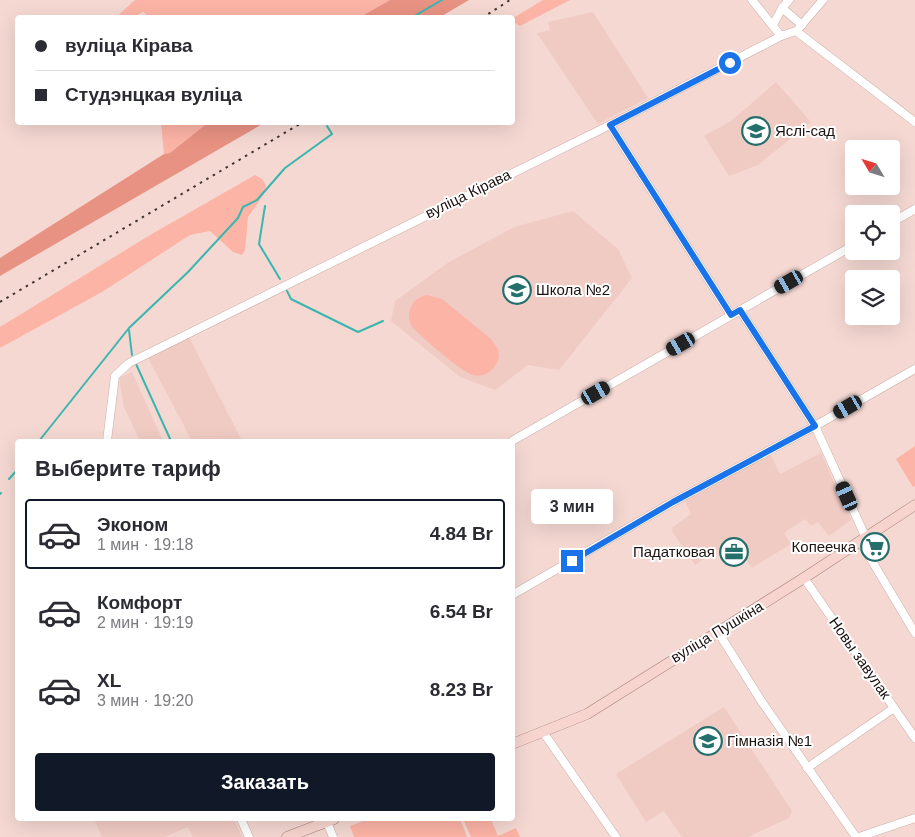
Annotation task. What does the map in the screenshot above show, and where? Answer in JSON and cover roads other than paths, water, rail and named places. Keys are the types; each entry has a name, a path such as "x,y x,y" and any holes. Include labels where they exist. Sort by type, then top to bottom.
{"main road":[{"name":"вуліца Пушкіна","path":"515,743 587,714 915,506"},
{"path":"287,837 327,821"}],"street":[{"path":"752,0 781,36"},
{"path":"773,25 782,8 789,0"},
{"path":"823,0 796,31 915,122"},
{"path":"782,8 802,24"},
{"name":"вуліца Кірава","path":"107,439 115,376 129,363 610,125 781,36 796,31"},
{"path":"610,125 731,315"},
{"path":"900,218 915,209"},
{"path":"515,439 845,249"},
{"path":"740,310 815,426 863,539 915,633"},
{"path":"515,593 673,502 815,426 915,369"},
{"name":"Новы завулак","path":"804,578 915,738"},
{"path":"718,632 762,702 807,768 858,837 915,818"},
{"path":"807,768 894,708"},
{"path":"543,732 616,837"},
{"path":"242,821 249,837"},
{"path":"330,821 333,837"}],"waterway":[{"path":"416,15 442,0"},
{"path":"41,439 129,328 188,272 238,218 243,207 257,200 285,168 332,134 327,126"},
{"path":"265,206 259,244 280,279"},
{"path":"287,291 291,299 358,332 383,321"},
{"path":"129,330 132,355"},
{"path":"136,364 170,439"},
{"path":"9,479 15,472"}],"railway":[{"path":"487,15 510,0"},
{"path":"0,302 298,125"}],"place":[{"name":"Яслі-сад","path":"756,131"},
{"name":"Школа №2","path":"517,290"},
{"name":"Копеечка","path":"875,547"},
{"name":"Падатковая","path":"734,552"},
{"name":"Гімназія №1","path":"708,741"}]}
